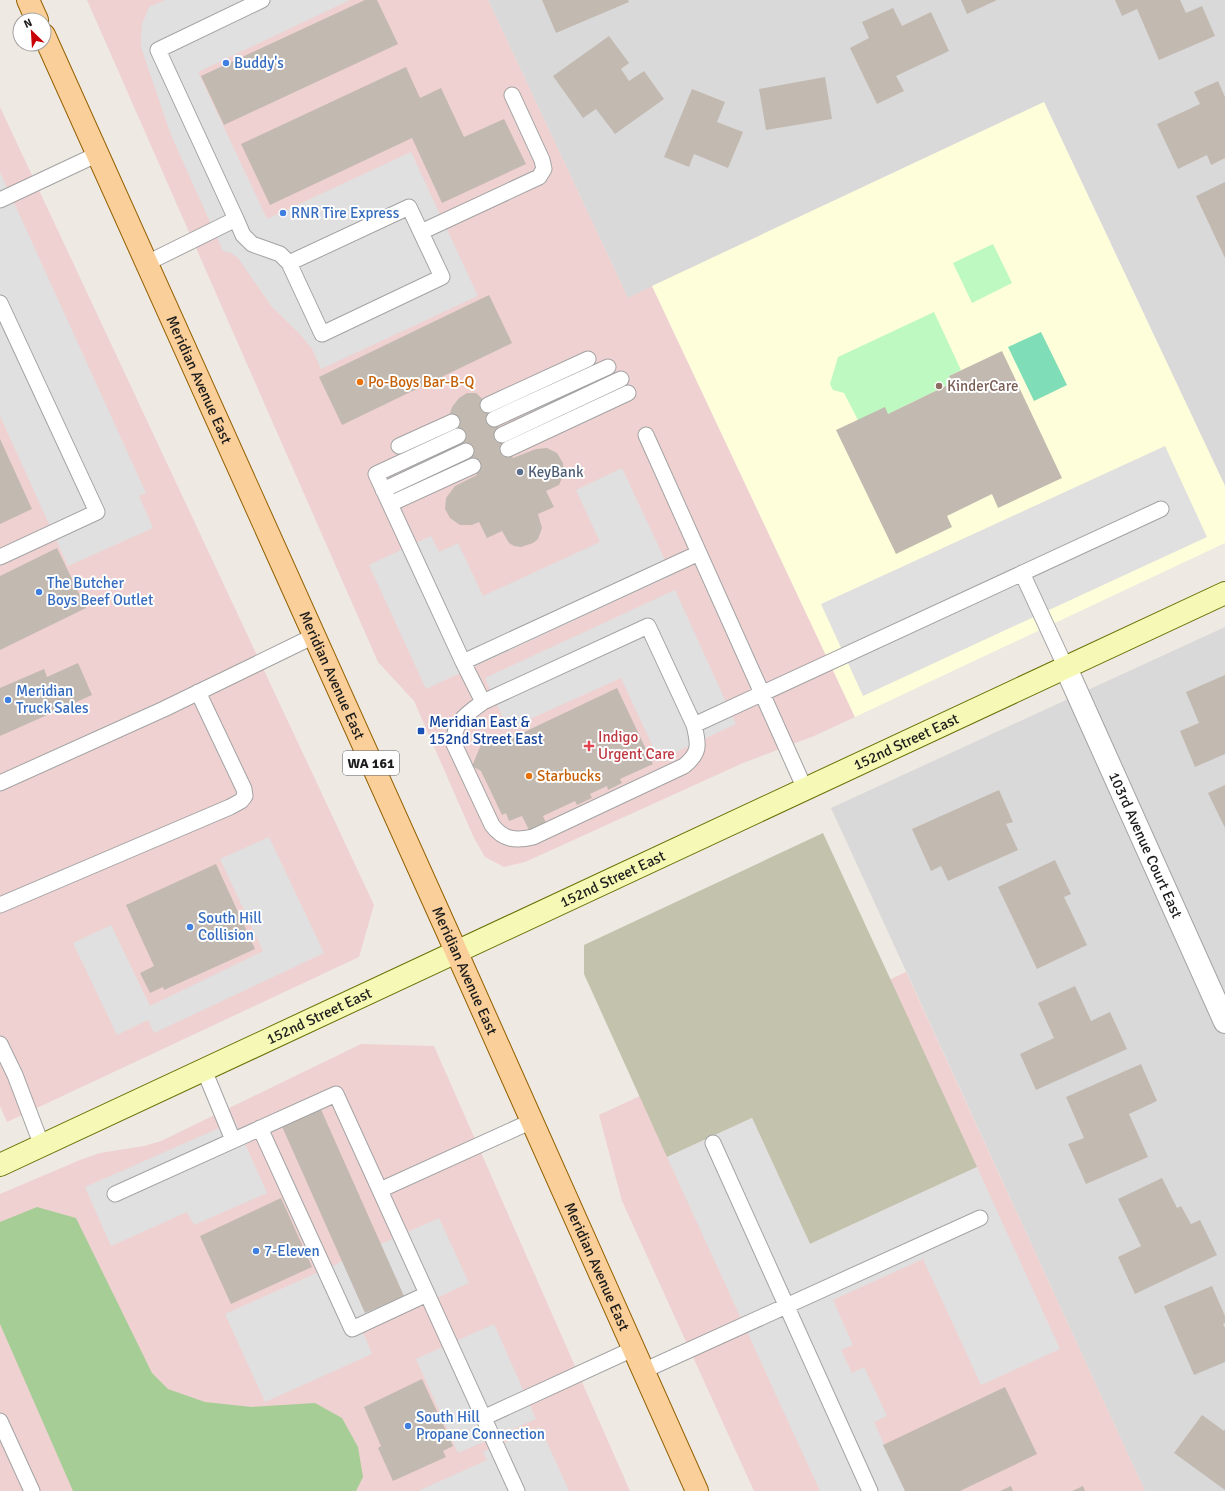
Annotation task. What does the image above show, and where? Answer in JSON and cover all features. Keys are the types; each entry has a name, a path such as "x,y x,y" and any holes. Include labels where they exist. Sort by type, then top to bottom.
{"main road":[{"path":"28,0 33,12"},
{"name":"Meridian Avenue East","path":"52,52 697,1491"},
{"name":"152nd Street East","path":"0,1166 1225,593"}],"street":[{"name":"103rd Avenue Court East","path":"1066,668 1225,1022"}],"lane":[{"path":"262,0 158,50 243,235 252,244 280,254 289,263 322,334 442,277 409,207 289,263"},
{"path":"421,232 539,177 544,169 542,160 512,95"},
{"path":"0,200 98,154"},
{"path":"147,263 236,219"},
{"path":"0,303 97,512 0,557"},
{"path":"488,405 588,359"},
{"path":"494,419 608,367"},
{"path":"502,435 621,379"},
{"path":"508,449 628,393"},
{"path":"399,446 452,422"},
{"path":"646,435 805,789"},
{"path":"458,436 376,474 483,702"},
{"path":"384,490 466,451"},
{"path":"390,504 472,466"},
{"path":"694,725 1161,509"},
{"path":"463,662 699,553"},
{"path":"1022,573 1066,668"},
{"path":"648,626 694,725 697,738 697,750 691,760 684,766 533,837 521,840 508,839 497,832 492,825 454,744 455,730 461,721 466,715 483,702 648,626"},
{"path":"0,783 164,710 314,636"},
{"path":"0,905 132,850 241,801 245,796 244,789 198,692"},
{"path":"0,1044 15,1074 42,1146"},
{"path":"204,1070 233,1140"},
{"path":"115,1194 336,1094 517,1491"},
{"path":"380,1190 532,1121"},
{"path":"260,1128 352,1329 428,1294"},
{"path":"713,1143 870,1491"},
{"path":"643,1371 980,1218"},
{"path":"484,1418 633,1349"},
{"path":"0,1421 32,1491"}],"shaded area":[{"path":"87,0 488,0 628,298 652,286 855,717 814,736 743,763 525,862 504,867 485,857 474,838 414,701 378,662"},
{"path":"165,0 350,0 198,72 267,219 411,152 478,296 321,369 312,349 300,334 272,307 238,258 231,253 223,251 171,135 141,47 142,24 149,7"},
{"path":"488,0 1225,0 1225,486 1044,102 628,298"},
{"name":"KinderCare","path":"1044,102 1225,486 1225,543 855,717 652,286"},
{"path":"0,107 374,905 359,957 7,1122 0,1106"},
{"path":"0,172 146,493 139,496 153,528 68,566 0,416"},
{"path":"1165,446 1207,537 863,696 821,604"},
{"path":"622,468 672,575 426,689 369,565 431,536 439,552 458,543 483,596 600,542 576,490"},
{"path":"675,590 736,724 659,760 621,678 508,729 485,678"},
{"path":"1225,627 1225,1491 1145,1491 831,808"},
{"path":"823,833 977,1167 810,1244 752,1118 667,1157 584,974 584,945"},
{"path":"269,837 324,953 154,1033 148,1020 117,1035 73,943 111,925 150,1006 263,951 220,859"},
{"path":"906,972 1145,1491 754,1491 622,1201 599,1115"},
{"path":"361,1044 434,1046 630,1491 0,1491 0,1194 100,1153 144,1146 161,1141"},
{"path":"752,1118 810,1244 977,1167 1060,1349 981,1385 923,1259 833,1300 853,1345 841,1350 852,1373 864,1367 887,1416 874,1422 905,1491 820,1491 667,1157"},
{"path":"235,1121 267,1193 194,1225 187,1212 111,1246 85,1187"},
{"path":"439,1218 469,1283 363,1332 372,1354 265,1402 225,1314"},
{"path":"494,1324 536,1419 458,1453 416,1359"},
{"path":"540,1427 569,1491 418,1491 487,1460 483,1452"}],"green space":[{"path":"993,244 1012,283 972,303 953,263"},
{"path":"934,312 961,370 949,376 952,383 888,414 858,420 844,393 833,390 830,384 838,357"},
{"path":"1041,332 1067,385 1034,401 1008,347"},
{"path":"37,1207 76,1218 152,1373 168,1389 205,1402 252,1407 315,1403 342,1418 358,1447 363,1477 356,1491 73,1491 0,1324 0,1222"}],"building":[{"path":"365,0 377,0 398,44 224,125 201,76"},
{"path":"542,0 628,0 629,2 556,33"},
{"path":"961,0 997,0 967,14"},
{"path":"1115,0 1180,0 1186,13 1202,6 1215,36 1159,60 1137,9 1122,16"},
{"path":"893,8 902,26 931,12 949,51 896,76 904,91 877,104 850,48 869,38 862,22"},
{"path":"609,36 629,63 621,69 629,81 644,71 664,99 615,134 596,109 583,118 553,76"},
{"path":"406,67 420,98 441,88 464,137 504,119 526,164 442,203 412,138 270,205 241,144"},
{"path":"825,77 832,119 766,130 759,89"},
{"path":"1218,81 1225,97 1225,158 1211,165 1207,155 1178,169 1157,124 1200,104 1194,92"},
{"path":"692,89 725,102 717,122 743,132 728,168 694,154 689,167 664,157"},
{"path":"1225,182 1225,258 1196,196"},
{"path":"489,295 512,343 342,425 319,377"},
{"path":"1002,351 1062,478 998,508 992,494 947,516 952,527 896,554 836,430 885,407 888,414 952,383 949,376"},
{"name":"KeyBank","path":"467,393 476,393 486,402 513,458 536,449 547,448 557,453 563,463 564,474 559,485 546,491 554,507 538,514 542,528 538,539 533,543 521,547 514,546 509,543 502,531 487,538 479,522 472,525 460,525 450,518 445,509 446,498 455,486 477,475 451,419 450,413 452,407 459,398"},
{"path":"0,439 32,509 0,524"},
{"name":"The Butcher Boys Beef Outlet","path":"57,548 86,608 0,650 0,576"},
{"path":"78,663 92,695 0,736 0,688 44,669 47,677"},
{"path":"1225,675 1225,754 1195,767 1180,731 1199,723 1186,692"},
{"path":"617,688 653,764 620,779 622,783 608,790 607,786 590,794 592,798 577,805 575,801 543,816 546,823 529,830 522,816 509,821 506,813 502,815 481,771 472,766 483,740 495,746"},
{"path":"1225,785 1225,828 1208,793"},
{"path":"999,790 1013,822 1006,824 1018,850 948,881 941,866 931,871 912,829"},
{"path":"1055,860 1071,894 1064,897 1087,945 1037,969 998,887"},
{"name":"South Hill Collision","path":"216,864 255,949 164,990 163,987 150,993 140,973 154,966 126,905"},
{"path":"1075,986 1091,1021 1110,1012 1127,1049 1036,1090 1020,1054 1054,1038 1038,1003"},
{"path":"1141,1064 1157,1101 1129,1114 1148,1157 1086,1184 1068,1144 1084,1138 1066,1097"},
{"path":"319,1105 404,1296 365,1313 280,1122"},
{"path":"1162,1178 1177,1208 1181,1206 1191,1224 1200,1220 1217,1255 1135,1294 1118,1257 1141,1246 1118,1199"},
{"name":"7-Eleven","path":"281,1198 312,1267 231,1304 200,1236"},
{"path":"1212,1286 1225,1316 1225,1323 1223,1324 1225,1328 1225,1362 1194,1375 1164,1306"},
{"name":"South Hill Propane Connection","path":"422,1379 453,1446 443,1451 446,1457 393,1481 378,1448 381,1446 364,1407"},
{"path":"1005,1387 1037,1454 960,1491 905,1491 883,1445"},
{"path":"1202,1415 1224,1431 1225,1429 1225,1490 1174,1453"},
{"path":"1011,1486 1013,1491 1000,1491"},
{"path":"1083,1486 1085,1491 1072,1491"}],"place":[{"name":"Buddy's","path":"226,63"},
{"name":"RNR Tire Express","path":"283,213"},
{"name":"Po-Boys Bar-B-Q","path":"360,382"},
{"name":"KinderCare","path":"939,386"},
{"name":"KeyBank","path":"520,472"},
{"name":"The Butcher Boys Beef Outlet","path":"39,592"},
{"name":"Meridian Truck Sales","path":"8,700"},
{"name":"Meridian East & 152nd Street East","path":"421,731"},
{"name":"Indigo Urgent Care","path":"589,746"},
{"name":"Starbucks","path":"529,776"},
{"name":"South Hill Collision","path":"190,927"},
{"name":"7-Eleven","path":"256,1251"},
{"name":"South Hill Propane Connection","path":"408,1426"}]}
